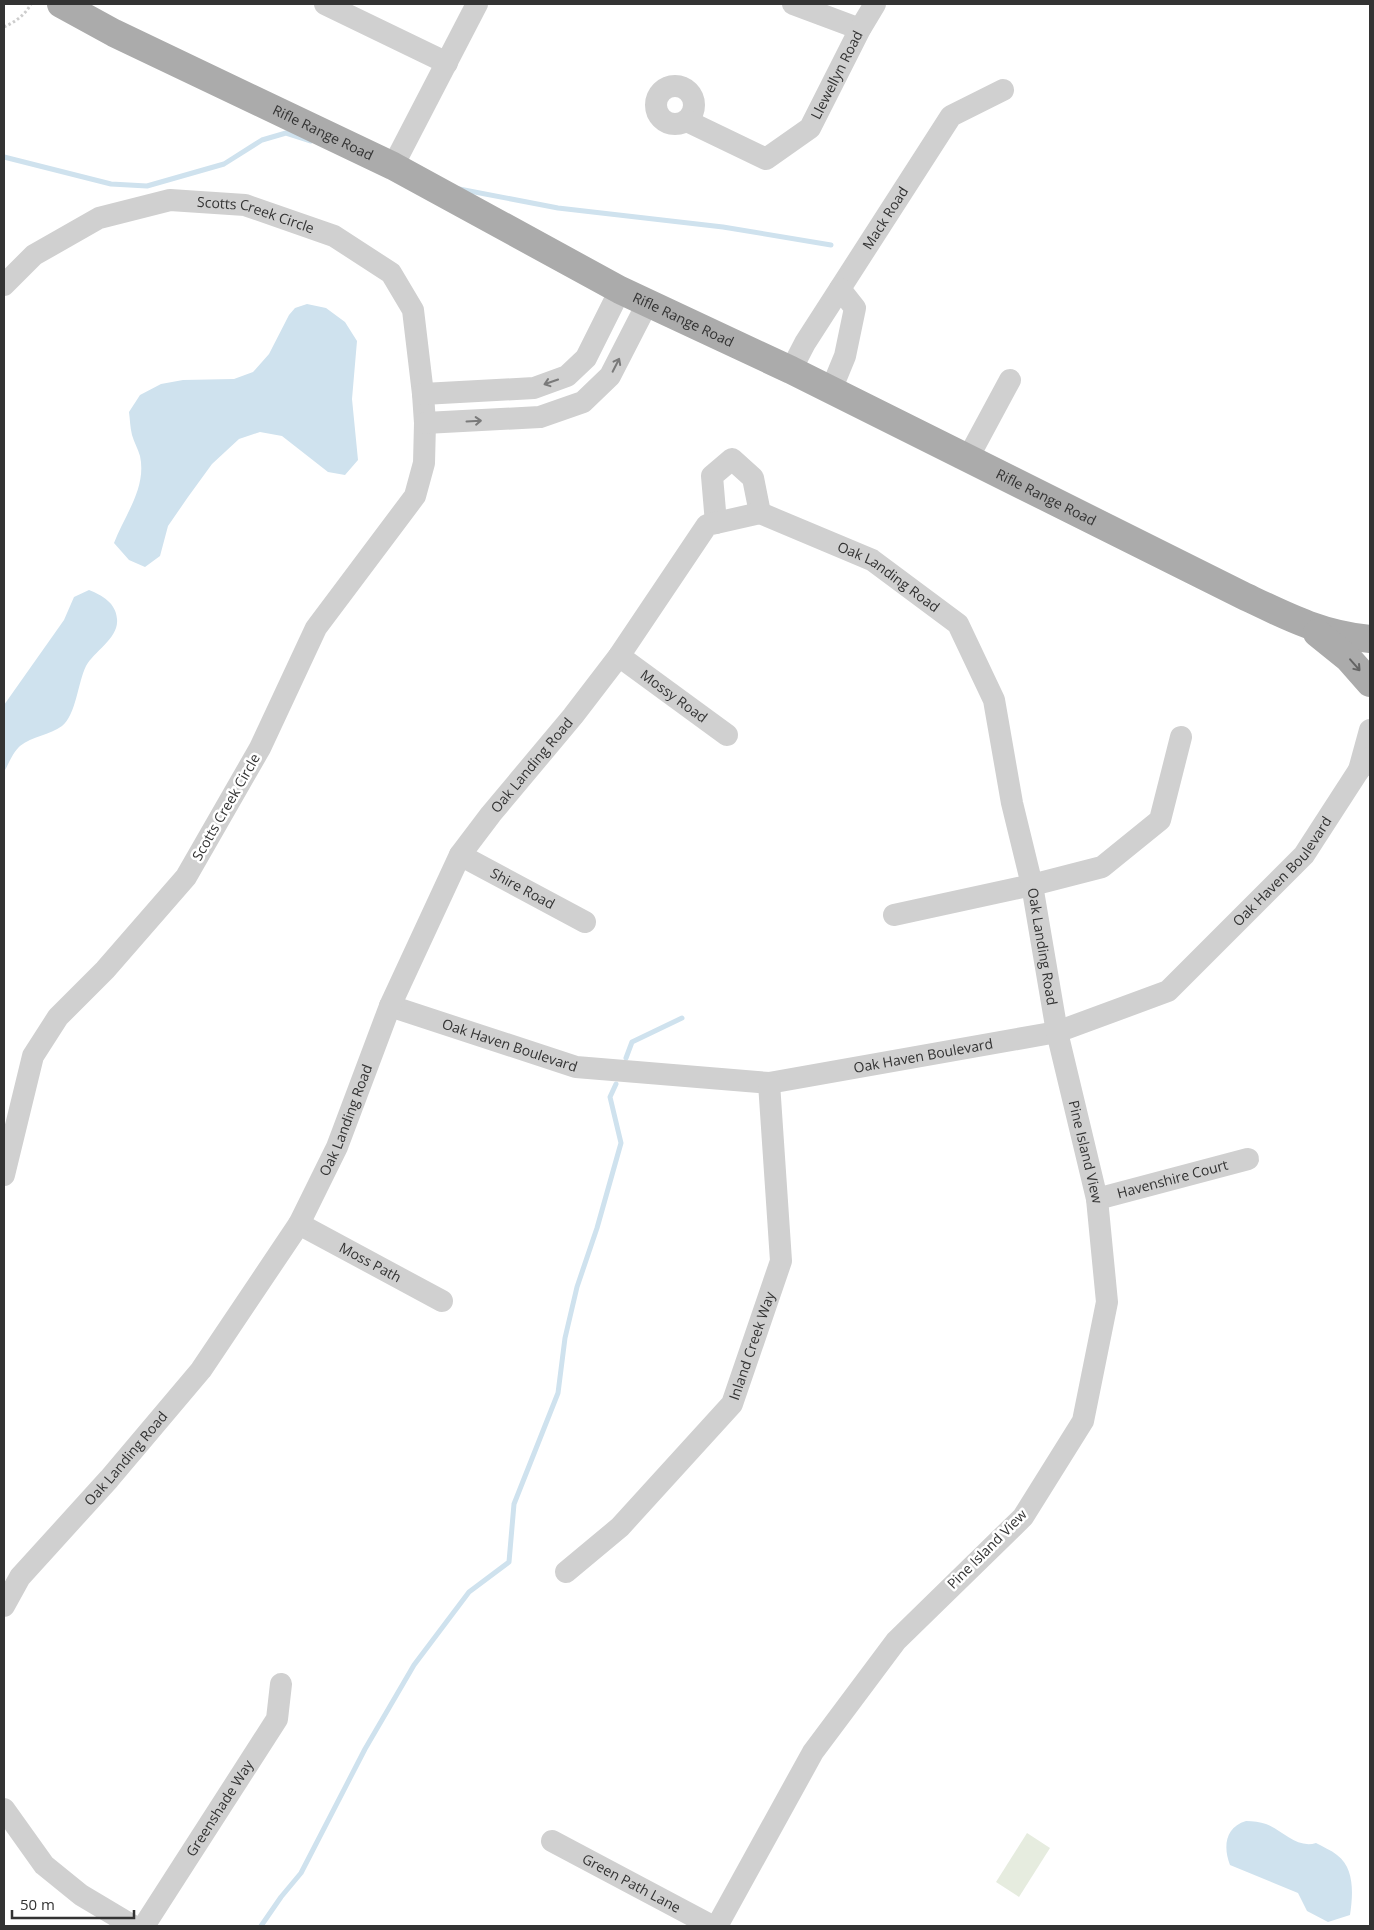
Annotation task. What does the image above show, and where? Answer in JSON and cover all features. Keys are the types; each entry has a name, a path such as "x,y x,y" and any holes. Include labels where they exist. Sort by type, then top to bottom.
{"main road":[{"name":"Rifle Range Road","path":"60,4 114,33 393,166 620,290 791,370 1310,627 1350,637 1370,639"},
{"name":"Rifle Range Road","path":"1310,627 1348,658 1370,683"}],"street":[{"path":"325,4 447,63"},
{"path":"393,166 478,4"},
{"path":"793,4 860,29"},
{"name":"Llewellyn Road","path":"687,121 766,159 810,128 860,29 876,4"},
{"name":"Mack Road","path":"791,370 840,288 951,116 1003,90"},
{"name":"Scotts Creek Circle","path":"4,285 34,256 99,218 170,200 246,204 334,236 391,273 413,310 425,423 424,463 415,496 316,628 260,748 186,877 106,970 58,1018 33,1056 4,1175"},
{"path":"831,390 845,356 856,308 840,288"},
{"path":"423,394 534,388 567,376 586,358 620,290"},
{"path":"425,423 540,417 583,402 610,376 648,302"},
{"path":"968,458 1010,380"},
{"path":"716,523 712,476 732,459 754,478 760,513"},
{"name":"Oak Landing Road","path":"4,1606 20,1577 109,1479 201,1370 299,1224 338,1147 390,1006 460,855 497,807 573,716 619,656 708,525 760,513 872,560 958,624 994,700 1012,803 1032,885 1057,1032"},
{"name":"Mossy Road","path":"619,656 727,734"},
{"name":"Oak Haven Boulevard","path":"390,1006 576,1067 769,1083 1057,1032 1168,991 1304,855 1364,764 1370,730"},
{"path":"894,915 1032,885 1102,867 1160,820 1182,737"},
{"name":"Shire Road","path":"460,855 585,922"},
{"name":"Pine Island View","path":"717,1926 813,1752 896,1641 1023,1517 1083,1421 1107,1302 1097,1200 1057,1032"},
{"name":"Inland Creek Way","path":"566,1572 620,1527 732,1404 781,1261 769,1083"},
{"name":"Havenshire Court","path":"1097,1200 1248,1159"},
{"name":"Moss Path","path":"299,1224 442,1301"},
{"name":"Greenshade Way","path":"144,1926 277,1720 281,1684"},
{"path":"4,1809 44,1865 81,1895 133,1926"},
{"name":"Green Path Lane","path":"552,1841 712,1926"}],"path":[{"path":"4,27 14,22 31,4"}],"shaded area":[{"path":"1027,1833 1050,1848 1019,1897 996,1882"}],"water":[{"path":"307,304 326,308 345,322 357,341 352,399 358,460 345,475 328,472 282,436 260,432 239,439 212,464 168,526 160,556 145,567 129,560 114,543 133,501 140,479 140,456 132,435 129,412 140,395 161,384 183,380 234,379 253,372 269,354 289,315 295,308"},
{"path":"89,590 108,600 116,613 117,626 110,638 86,666 74,706 67,721 52,732 20,746 4,772 4,705 64,620 74,597"},
{"path":"1246,1821 1266,1824 1302,1843 1316,1843 1330,1850 1343,1860 1350,1874 1352,1899 1350,1915 1328,1922 1307,1911 1298,1893 1230,1865 1226,1845 1228,1838 1234,1828"}],"waterway":[{"path":"4,157 111,184 147,186 224,164 262,140 286,133 311,141"},
{"path":"459,189 558,208 723,227 831,245"},
{"path":"626,1058 632,1042 682,1018"},
{"path":"261,1926 281,1897 301,1873 365,1749 414,1665 469,1592 509,1562 514,1504 558,1393 565,1338 577,1287 597,1228 621,1143 610,1097 616,1084"}]}
